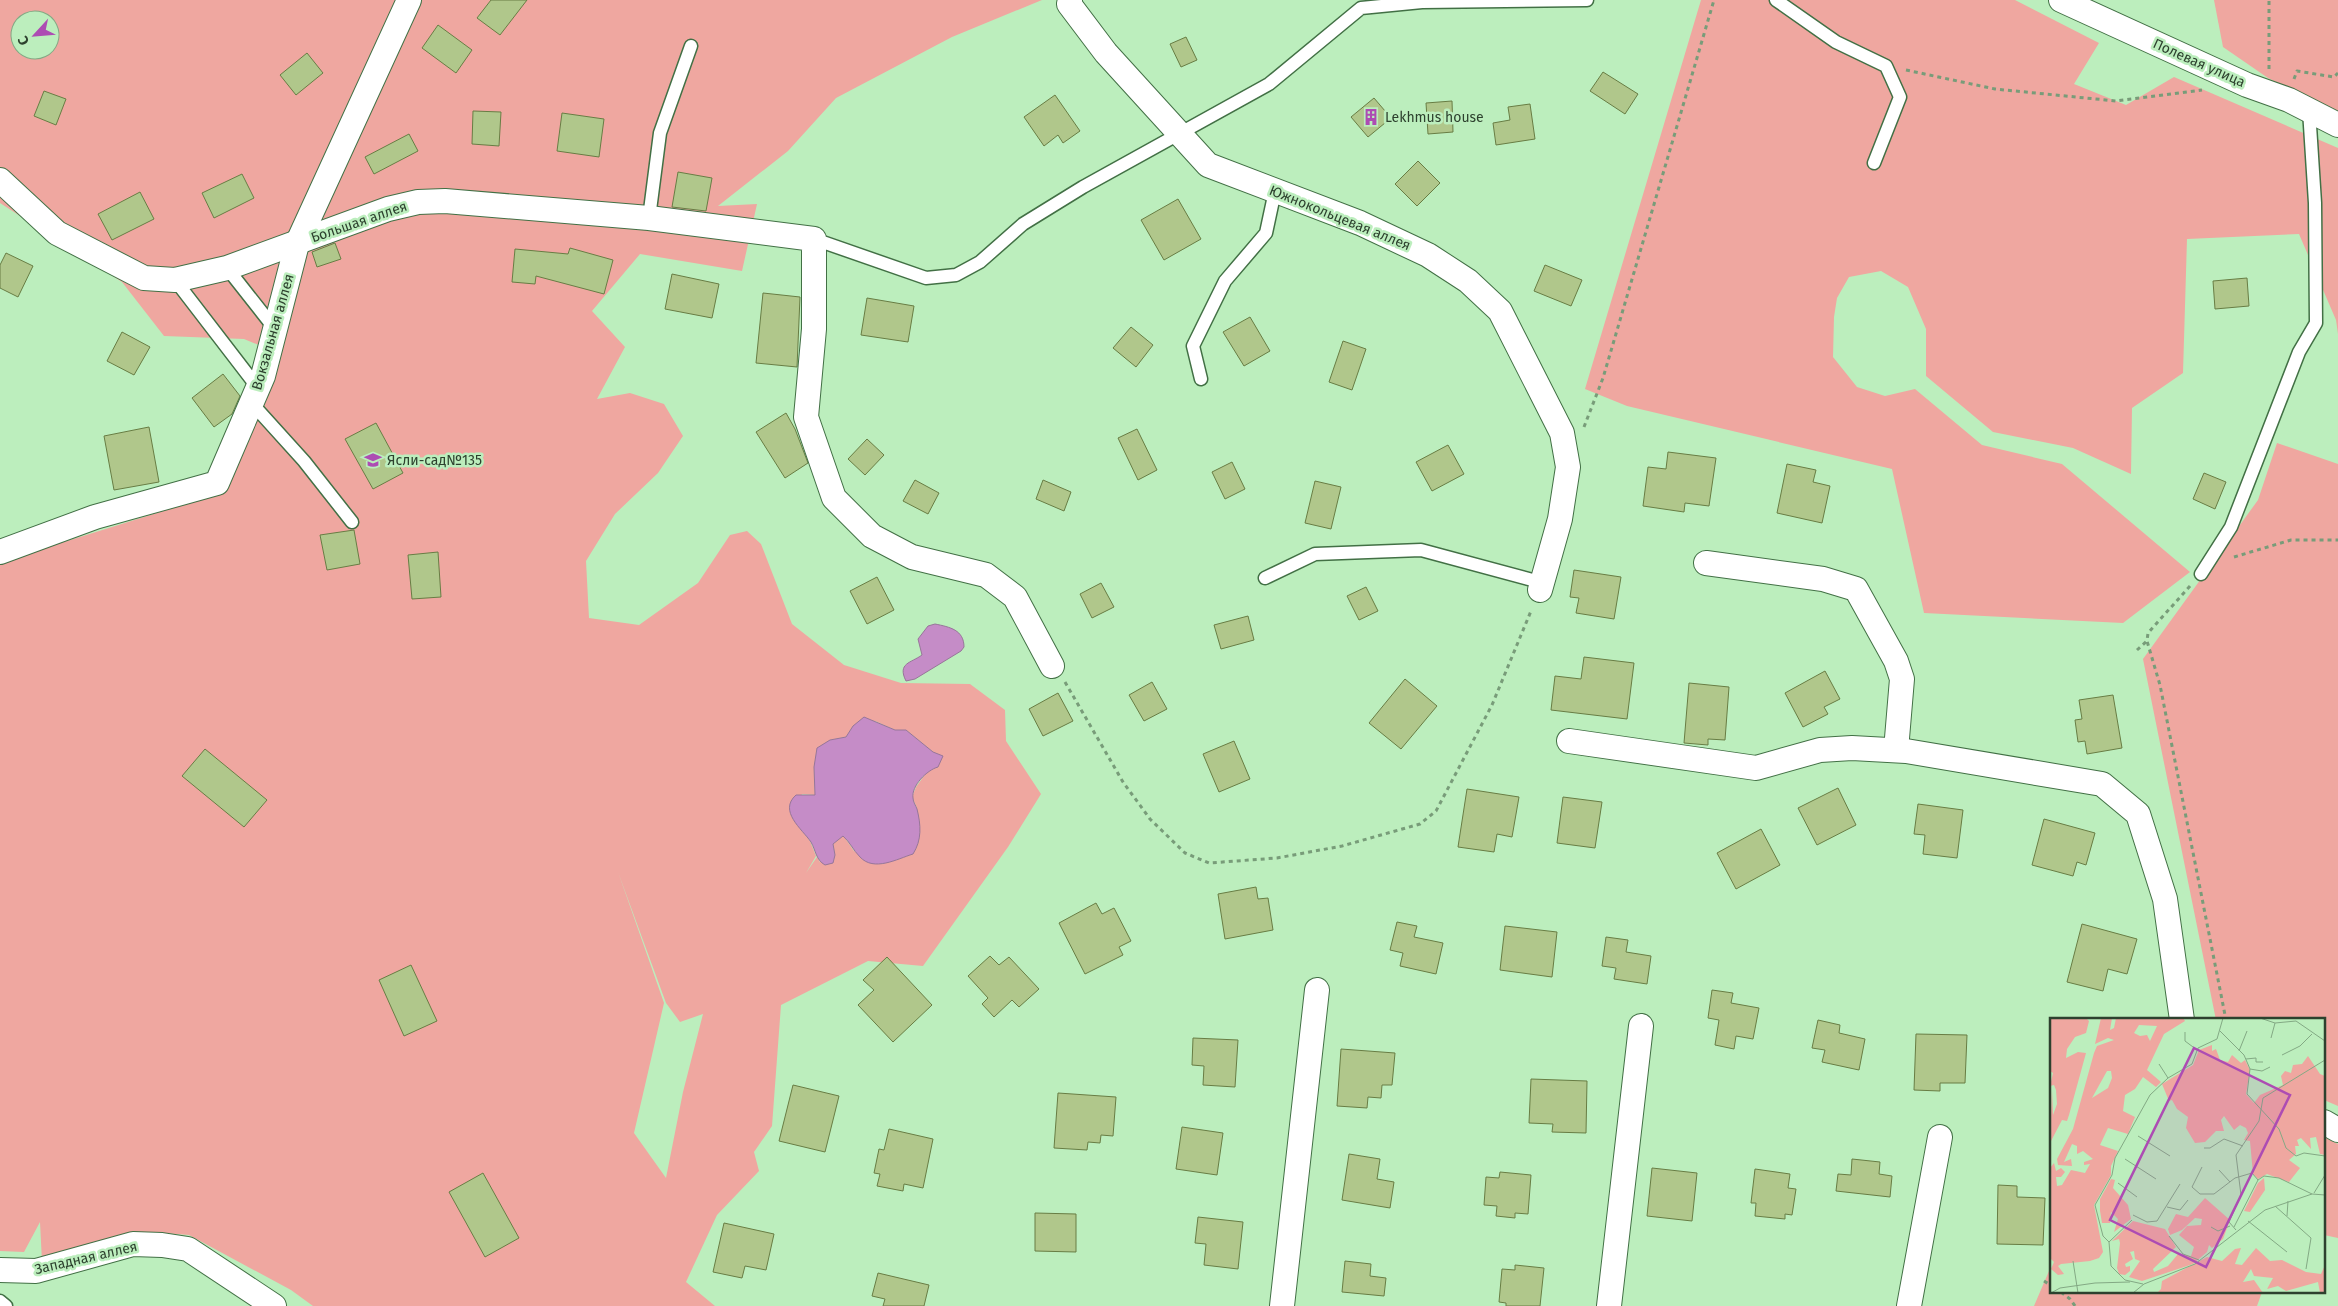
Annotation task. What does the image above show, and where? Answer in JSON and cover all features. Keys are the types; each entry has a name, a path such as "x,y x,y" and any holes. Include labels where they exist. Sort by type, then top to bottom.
{"street":[{"name":"Вокзальная аллея","path":"0,552 95,517 217,483 256,394 297,244 409,0"},
{"name":"Южнокольцевая аллея","path":"1070,0 1069,4 1106,53 1208,165 1360,223 1428,254 1468,281 1500,311 1562,433 1568,467 1560,519 1540,586"},
{"name":"Полевая улица","path":"2061,0 2338,125"},
{"name":"Большая аллея","path":"0,180 57,232 144,278 175,280 227,268 297,244 388,209 418,202 446,201 649,218 814,239"},
{"path":"814,239 814,329 806,417 834,498 872,536 912,557 986,575 1015,597 1052,666"},
{"path":"1706,563 1822,579 1856,589 1896,661 1902,678 1896,750"},
{"path":"1569,741 1756,768 1820,750 1852,748 1896,750 1994,764 2102,784 2138,814 2165,899 2182,1018"},
{"path":"1282,1306 1317,990"},
{"path":"1609,1306 1641,1026"},
{"path":"2326,1123 2338,1130"},
{"path":"1909,1306 1940,1137"},
{"name":"Западная аллея","path":"0,1271 36,1271 133,1244 162,1245 188,1249 274,1306"}],"lane":[{"path":"814,239 926,278 956,275 980,262 1023,224 1083,187 1269,84 1361,4 1587,0"},
{"path":"1776,0 1836,42 1886,66 1900,97 1874,163"},
{"path":"649,218 660,134 691,46"},
{"path":"2201,574 2231,527 2298,352 2316,323 2315,203 2288,101"},
{"path":"1201,379 1193,346 1225,281 1266,233 1275,191"},
{"path":"227,268 275,330"},
{"path":"175,280 256,394 256,409 304,461 352,522"},
{"path":"1265,578 1315,554 1421,550 1540,586"},
{"path":"0,1301 6,1306"}],"path":[{"path":"1582,431 1603,378 1714,0"},
{"path":"2269,0 2269,39 2288,101"},
{"path":"1886,66 1995,89 2116,101 2210,89"},
{"path":"2288,101 2297,71 2334,76 2338,73"},
{"path":"2226,1018 2160,685 2147,641 2148,633 2201,574 2241,553 2291,540 2338,540"},
{"path":"1052,666 1069,687 1123,782 1150,819 1185,853 1209,863 1277,858 1342,846 1420,824 1436,811 1492,705 1540,586"},
{"path":"2138,650 2147,641"},
{"path":"2044,1281 2050,1285"},
{"path":"2063,1294 2075,1306"}],"shaded area":[{"path":"0,0 1042,0 952,37 836,98 788,151 718,206 757,204 742,271 640,254 592,311 625,347 597,399 630,393 664,404 683,436 658,473 615,514 586,561 589,618 639,625 698,583 730,535 747,531 761,544 792,624 844,665 901,683 970,684 1005,710 1006,741 1041,794 1008,847 923,966 868,961 781,1005 772,1126 754,1152 759,1171 717,1215 686,1282 715,1306 313,1306 291,1290 189,1235 150,1232 126,1234 81,1247 42,1262 40,1222 24,1252 0,1251 0,562 224,492 278,353 244,339 164,336 122,282 0,203","holes":["875,721 895,730 906,730 933,752 929,769 916,787 912,797 917,808 895,859 882,864 854,851 843,835 833,844 835,855 820,862 817,857 806,873 816,856 810,841 793,818 802,794 815,795 814,767 830,740 846,737 853,726","618,872 666,1003 680,1022 703,1014 683,1092 666,1178 634,1133 664,1003"]},
{"path":"1701,0 2015,0 2099,43 2074,84 2126,105 2174,77 2338,148 2338,334 2336,320 2299,234 2187,239 2183,373 2132,408 2131,474 2073,448 1993,432 1926,376 1926,329 1908,287 1881,271 1849,277 1837,298 1834,317 1833,357 1857,387 1885,396 1915,389 1982,445 2062,464 2190,572 2123,623 1924,613 1892,469 1627,406 1585,389"},
{"path":"2214,0 2338,0 2338,113 2268,78 2223,47"},
{"path":"2277,443 2338,464 2338,1106 2326,1101 2326,1018 2216,1018 2143,659 2258,500"},
{"path":"935,624 951,628 959,633 964,647 961,651 915,679 906,681 904,667 922,655 918,639 928,626"},
{"path":"864,717 895,730 906,730 933,752 943,756 938,767 925,775 917,784 913,793 920,832 913,854 886,863 872,864 860,857 843,836 833,844 835,855 833,863 825,865 816,855 811,842 793,820 789,807 796,795 815,795 814,767 817,748 830,740 846,737 853,726"},
{"path":"2326,1138 2338,1144 2338,1238 2326,1235"},
{"path":"2050,1269 2050,1294 2261,1294 2257,1306 2034,1306"}],"building":[{"path":"491,0 527,0 500,35 477,18"},
{"path":"438,25 472,50 456,73 422,48"},
{"path":"1186,37 1197,60 1181,67 1170,44"},
{"path":"307,53 323,73 296,95 280,75"},
{"path":"1603,72 1638,94 1625,114 1590,91"},
{"path":"44,91 66,99 56,125 34,116"},
{"path":"1055,95 1080,131 1063,143 1058,135 1044,146 1024,117"},
{"name":"Lekhmus house","path":"1374,98 1391,118 1368,137 1351,117"},
{"path":"1452,101 1453,132 1428,134 1426,103"},
{"path":"1530,104 1535,139 1496,145 1493,123 1510,120 1508,107"},
{"path":"473,111 501,112 499,146 472,144"},
{"path":"562,113 604,119 599,157 557,151"},
{"path":"409,134 418,151 374,174 365,157"},
{"path":"1418,161 1440,183 1417,206 1395,184"},
{"path":"678,172 712,178 706,211 672,207"},
{"path":"242,174 254,198 214,218 202,193"},
{"path":"140,192 154,219 112,240 98,214"},
{"path":"1178,199 1201,239 1164,260 1141,220"},
{"path":"335,243 341,259 317,267 312,252"},
{"path":"570,248 613,260 604,294 536,276 535,284 512,282 515,249 568,254"},
{"path":"6,253 33,266 18,297 0,288 0,265"},
{"path":"1545,265 1582,280 1571,306 1534,291"},
{"path":"672,274 719,284 712,318 665,309"},
{"path":"2247,278 2249,306 2215,309 2213,281"},
{"path":"763,293 800,297 797,367 756,363"},
{"path":"867,298 914,306 908,342 861,335"},
{"path":"1250,317 1270,351 1244,366 1223,332"},
{"path":"1131,327 1153,345 1136,367 1113,348"},
{"path":"122,332 150,347 134,375 107,361"},
{"path":"1343,341 1366,349 1352,390 1329,382"},
{"path":"223,374 240,396 232,414 214,427 192,398"},
{"path":"786,413 795,429 808,463 785,478 756,432"},
{"path":"376,423 403,473 373,489 345,439"},
{"path":"149,427 159,482 114,490 104,436"},
{"path":"1137,429 1157,470 1138,480 1118,438"},
{"path":"867,439 884,455 865,475 848,459"},
{"path":"1448,445 1464,474 1432,491 1416,462"},
{"path":"1668,452 1716,458 1709,506 1685,503 1684,512 1643,506 1648,467 1666,469"},
{"path":"1232,462 1245,489 1225,499 1212,472"},
{"path":"1787,464 1816,470 1813,482 1830,486 1822,523 1777,513"},
{"path":"2204,473 2226,482 2215,509 2193,499"},
{"path":"915,480 939,493 928,514 903,501"},
{"path":"1043,480 1071,492 1064,511 1036,499"},
{"path":"1315,481 1341,487 1331,529 1305,523"},
{"path":"354,530 360,564 327,570 320,535"},
{"path":"438,552 441,597 412,599 408,555"},
{"path":"1574,570 1621,577 1614,619 1576,613 1579,598 1570,597"},
{"path":"877,577 894,610 867,624 850,591"},
{"path":"1101,583 1114,607 1092,618 1080,594"},
{"path":"1366,587 1378,611 1359,620 1347,596"},
{"path":"1248,616 1254,640 1221,649 1214,625"},
{"path":"1584,657 1634,663 1627,719 1551,710 1555,676 1581,679"},
{"path":"1825,671 1840,699 1824,707 1828,714 1803,727 1785,693"},
{"path":"1405,679 1437,706 1401,749 1369,723"},
{"path":"1152,682 1167,709 1144,721 1129,695"},
{"path":"1689,683 1729,687 1725,740 1708,739 1708,745 1684,743"},
{"path":"1058,693 1073,721 1043,736 1029,709"},
{"path":"2113,695 2122,748 2087,754 2085,741 2078,742 2075,720 2082,719 2079,700"},
{"path":"1234,741 1250,779 1219,792 1203,754"},
{"path":"205,749 267,800 244,827 182,776"},
{"path":"1838,788 1856,825 1817,845 1798,808"},
{"path":"1467,789 1519,797 1512,837 1497,834 1494,852 1458,847"},
{"path":"1563,797 1602,802 1595,848 1557,843"},
{"path":"1918,804 1963,810 1957,858 1923,854 1925,835 1914,834"},
{"path":"2044,819 2095,833 2086,865 2077,862 2073,876 2032,865"},
{"path":"1761,829 1780,865 1736,889 1717,853"},
{"path":"1256,887 1258,899 1268,898 1273,930 1225,939 1218,894"},
{"path":"1096,903 1102,914 1114,908 1131,941 1119,947 1123,955 1085,974 1059,923"},
{"path":"1397,922 1417,926 1414,937 1443,943 1436,974 1400,966 1403,953 1390,950"},
{"path":"2082,924 2137,939 2127,974 2108,969 2103,991 2067,982"},
{"path":"1505,926 1557,932 1552,977 1500,970"},
{"path":"1606,937 1628,940 1626,952 1651,956 1647,984 1614,979 1616,968 1602,966"},
{"path":"990,956 999,965 1009,957 1039,989 1019,1007 1012,1000 994,1017 982,1004 988,998 968,976"},
{"path":"887,957 932,1005 893,1042 858,1005 874,990 863,980"},
{"path":"411,965 437,1021 404,1036 379,980"},
{"path":"1712,990 1733,993 1731,1003 1759,1008 1753,1039 1736,1036 1734,1049 1715,1045 1719,1020 1708,1018"},
{"path":"1818,1020 1840,1025 1839,1033 1865,1039 1859,1070 1822,1062 1825,1050 1812,1048"},
{"path":"1916,1034 1967,1035 1965,1083 1940,1083 1940,1091 1914,1090"},
{"path":"1193,1038 1238,1040 1235,1087 1203,1085 1204,1066 1192,1065"},
{"path":"1341,1049 1395,1053 1392,1085 1382,1085 1381,1098 1368,1097 1367,1108 1337,1106"},
{"path":"1531,1079 1587,1081 1586,1133 1552,1132 1553,1124 1529,1123"},
{"path":"793,1085 839,1096 825,1152 779,1141"},
{"path":"1058,1093 1116,1097 1113,1136 1101,1135 1100,1143 1088,1142 1087,1150 1054,1148"},
{"path":"1182,1127 1223,1133 1217,1175 1176,1169"},
{"path":"889,1129 933,1139 923,1188 904,1184 903,1191 877,1186 880,1174 874,1173 879,1149 884,1150"},
{"path":"1349,1154 1380,1159 1377,1179 1394,1182 1390,1208 1342,1200"},
{"path":"1852,1159 1880,1162 1879,1174 1892,1176 1890,1197 1836,1191 1838,1174 1851,1175"},
{"path":"1652,1168 1697,1173 1692,1221 1647,1216"},
{"path":"1755,1169 1790,1174 1788,1188 1796,1189 1792,1215 1785,1214 1785,1219 1755,1216 1756,1203 1751,1203"},
{"path":"1500,1172 1531,1175 1528,1214 1515,1213 1515,1218 1496,1216 1497,1206 1484,1205 1486,1177 1499,1178"},
{"path":"483,1173 519,1238 485,1257 449,1192"},
{"path":"1998,1185 2017,1186 2017,1197 2045,1198 2043,1245 1997,1244"},
{"path":"1035,1213 1076,1214 1076,1252 1035,1251"},
{"path":"1198,1217 1243,1222 1238,1269 1204,1265 1206,1244 1195,1243"},
{"path":"724,1223 774,1234 766,1270 745,1266 742,1278 713,1272"},
{"path":"1345,1261 1371,1264 1370,1276 1386,1278 1384,1296 1342,1292"},
{"path":"1515,1265 1544,1268 1540,1306 1506,1306 1506,1303 1499,1302 1502,1269 1515,1270"},
{"path":"878,1273 929,1285 924,1306 883,1306 885,1299 872,1296"}],"place":[{"name":"Lekhmus house","path":"1371,117"},
{"name":"Ясли-сад№135","path":"373,460"}]}
